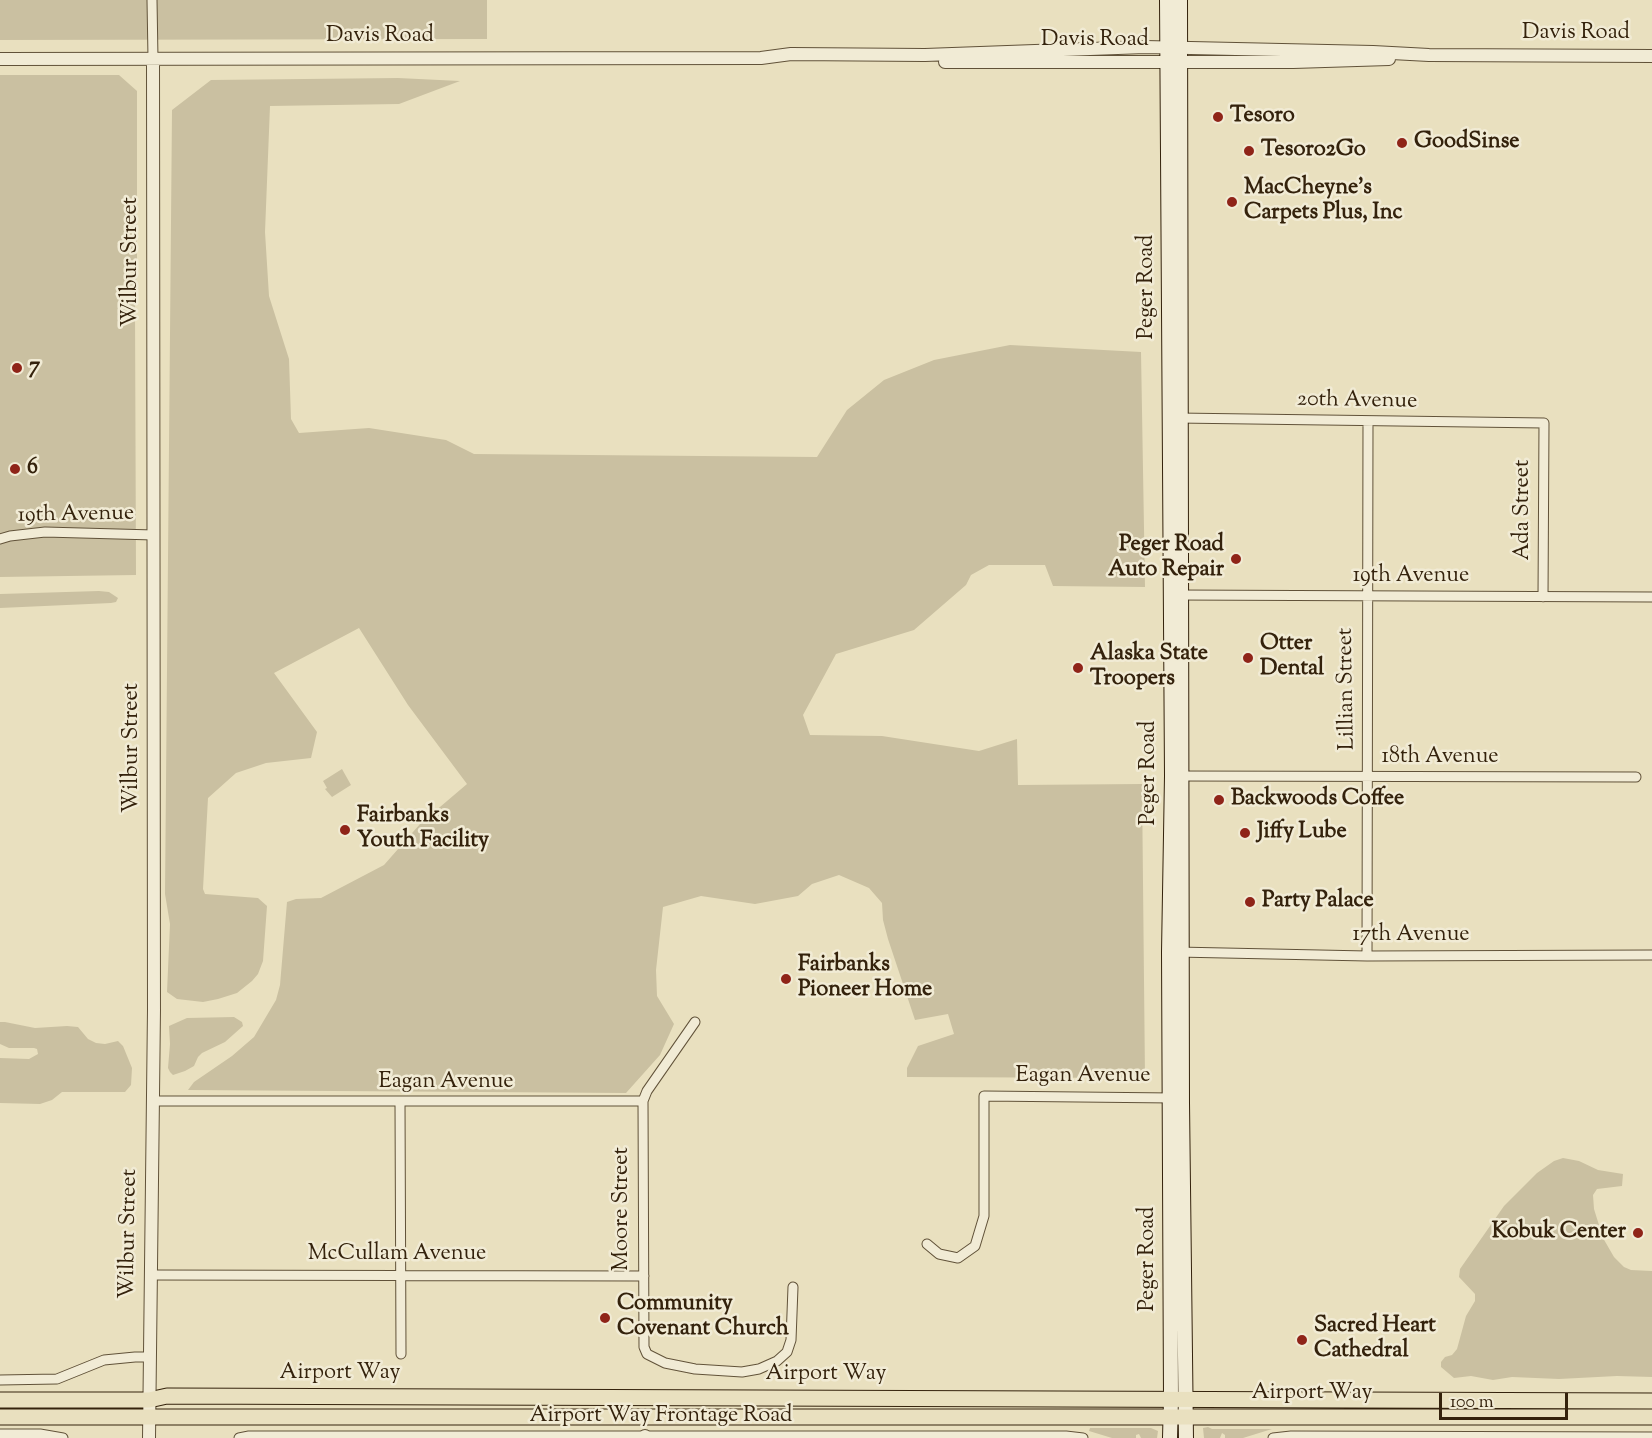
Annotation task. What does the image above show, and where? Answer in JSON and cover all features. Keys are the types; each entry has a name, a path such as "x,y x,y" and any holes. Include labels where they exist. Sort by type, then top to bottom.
{"main road":[{"name":"Peger Road","path":"1167,0 1174,55"},
{"name":"Peger Road","path":"1180,0 1174,55 1177,776 1175,1098 1179,1399 1187,1416 1186,1438"},
{"name":"Airport Way","path":"0,1400 149,1400 166,1396 1652,1401"},
{"name":"Peger Road","path":"1170,1438 1170,1417 1179,1399"},
{"name":"Airport Way","path":"0,1417 1652,1417"}],"street":[{"path":"152,0 153,58"},
{"name":"Davis Road","path":"0,59 761,58 791,54 1174,55 1373,60 1429,55 1652,56"},
{"name":"Wilbur Street","path":"149,1438 154,1101 153,58"},
{"name":"20th Avenue","path":"1175,418 1544,423"},
{"name":"Lillian Street","path":"1367,956 1368,422"},
{"name":"Ada Street","path":"1543,597 1544,423"},
{"name":"19th Avenue","path":"0,539 54,532 154,535"},
{"name":"19th Avenue","path":"1176,595 1652,597"},
{"name":"18th Avenue","path":"1177,776 1636,777"},
{"name":"17th Avenue","path":"1175,952 1367,956 1652,955"},
{"path":"644,1101 647,1091 695,1022"},
{"name":"Eagan Avenue","path":"927,1244 939,1254 958,1258 975,1246 984,1216 984,1096 1175,1098"},
{"name":"Eagan Avenue","path":"154,1101 644,1101"},
{"name":"Moore Street","path":"644,1101 644,1347 647,1354 665,1363 695,1369 742,1371 759,1369 777,1361 787,1352 791,1340 793,1287"},
{"path":"400,1102 401,1354"},
{"name":"McCullam Avenue","path":"151,1275 644,1276"},
{"path":"0,1380 57,1379 104,1360 149,1357"},
{"path":"0,1434 40,1434 63,1438"},
{"name":"Airport Way Frontage Road","path":"239,1438 249,1436 398,1438 1066,1436 1083,1438"},
{"path":"1273,1438 1291,1436 1652,1437"}],"shaded area":[{"path":"0,0 487,0 487,39 0,40"},
{"path":"0,75 119,75 137,91 136,575 0,577"},
{"path":"398,78 460,81 399,104 270,106 265,232 269,296 289,359 291,419 299,433 369,428 446,440 474,454 817,457 847,410 884,380 934,360 1010,345 1141,352 1145,587 1053,586 1045,565 989,565 971,575 966,585 914,630 836,654 803,715 810,735 882,736 979,751 1017,739 1018,785 1142,784 1145,1078 907,1077 907,1068 918,1046 954,1034 948,1014 915,1020 888,939 883,920 882,903 869,888 839,875 812,884 798,896 755,904 701,896 663,907 656,970 657,996 674,1024 660,1055 626,1093 188,1090 194,1082 232,1056 254,1037 276,1000 280,985 287,902 296,899 321,898 384,865 420,824 467,784 408,705 359,628 274,673 317,732 311,758 266,763 236,773 208,798 203,889 205,894 258,898 267,906 263,961 258,974 237,993 203,1002 177,999 167,992 170,924 165,894 172,110 211,80"},
{"path":"109,592 118,598 116,602 0,608 0,594"},
{"path":"342,769 351,785 332,797 325,789 327,788 323,781"},
{"path":"234,1017 242,1022 243,1026 225,1042 202,1053 194,1066 185,1071 173,1075 170,1072 168,1068 169,1026 187,1018"},
{"path":"0,1022 35,1028 78,1027 88,1039 96,1043 105,1044 118,1041 123,1046 132,1068 131,1085 125,1092 62,1092 52,1100 40,1104 0,1103 0,1058 29,1059 38,1054 37,1049 34,1048 9,1048 0,1044"},
{"path":"1563,1158 1579,1161 1598,1170 1623,1174 1622,1186 1597,1189 1593,1195 1594,1209 1603,1238 1614,1257 1624,1267 1631,1270 1652,1271 1652,1377 1559,1379 1512,1377 1493,1380 1471,1376 1454,1378 1441,1367 1441,1362 1457,1349 1466,1316 1475,1301 1475,1294 1459,1277 1460,1269 1504,1206 1537,1173 1554,1161"},
{"path":"1373,1406 1652,1406 1652,1411 1347,1410"},
{"path":"1090,1428 1151,1428 1158,1431 1157,1438 1141,1438 1139,1434 1136,1438 1112,1438 1089,1431"},
{"path":"1203,1428 1212,1429 1272,1429 1243,1438 1225,1438 1222,1433 1220,1438 1204,1438"}],"place":[{"name":"Tesoro","path":"1218,117"},
{"name":"GoodSinse","path":"1402,143"},
{"name":"Tesoro2Go","path":"1249,151"},
{"name":"MacCheyne's Carpets Plus, Inc","path":"1232,202"},
{"name":"7","path":"17,368"},
{"name":"6","path":"15,469"},
{"name":"Peger Road Auto Repair","path":"1236,559"},
{"name":"Otter Dental","path":"1248,658"},
{"name":"Alaska State Troopers","path":"1078,668"},
{"name":"Backwoods Coffee","path":"1219,800"},
{"name":"Fairbanks Youth Facility","path":"345,830"},
{"name":"Jiffy Lube","path":"1245,833"},
{"name":"Party Palace","path":"1250,902"},
{"name":"Fairbanks Pioneer Home","path":"786,979"},
{"name":"Kobuk Center","path":"1638,1233"},
{"name":"Community Covenant Church","path":"605,1318"},
{"name":"Sacred Heart Cathedral","path":"1302,1340"}]}
